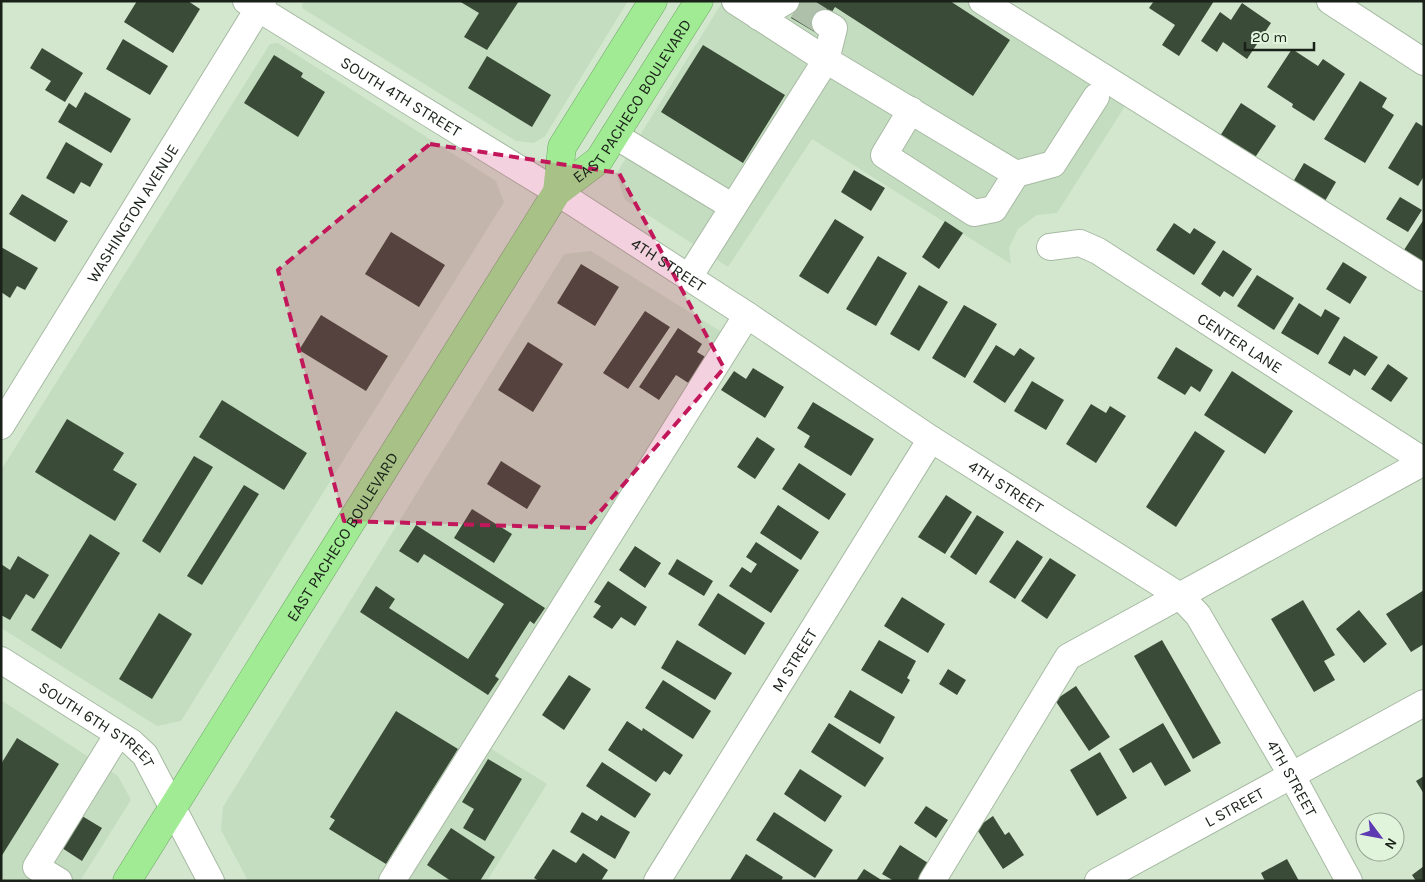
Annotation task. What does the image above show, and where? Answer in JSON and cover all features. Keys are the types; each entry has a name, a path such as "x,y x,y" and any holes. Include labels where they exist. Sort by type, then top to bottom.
{"highway":[{"name":"EAST PACHECO BOULEVARD","path":"557,192 562,147 653,1"},
{"path":"654,72 650,55 651,46 677,1"},
{"name":"EAST PACHECO BOULEVARD","path":"127,881 557,192 599,160 699,1"}],"street":[{"path":"734,1 826,60 1016,174"},
{"path":"982,1 1424,278"},
{"path":"1330,1 1424,62"},
{"path":"759,17 792,3"},
{"name":"SOUTH 4TH STREET","path":"256,4 557,192"},
{"name":"WASHINGTON AVENUE","path":"1,426 256,4"},
{"path":"689,278 826,60 834,28 825,23"},
{"path":"911,110 884,155 974,213 994,209 1016,174 1053,164 1096,97"},
{"path":"614,135 733,207"},
{"name":"4TH STREET","path":"557,192 747,315 931,439 1180,596 1198,616 1292,776 1349,881"},
{"name":"CENTER LANE","path":"1050,247 1080,243 1098,251 1424,462"},
{"path":"392,881 747,315"},
{"name":"M STREET","path":"657,881 931,439"},
{"path":"932,881 1068,657 1424,462"},
{"name":"SOUTH 6TH STREET","path":"1,660 132,742 145,755 211,881"},
{"name":"L STREET","path":"1098,881 1424,703"},
{"path":"59,881 36,867 118,734"}],"highlighted area":[{"path":"430,144 619,173 724,368 586,528 344,521 278,270"}],"shaded area":[{"path":"303,1 628,1 545,136 534,143 516,141 302,8"},
{"path":"723,1 969,1 1129,100 1057,213 1037,215 1018,229 1009,248 1011,264 812,139 728,267 625,200 616,174"},
{"path":"278,43 496,181 504,202 181,721 157,726 1,628 1,470 270,44"},
{"path":"591,251 725,334 383,881 248,881 221,830 223,807 564,254"},
{"path":"1,700 118,776 131,800 80,881 1,881"},
{"path":"490,748 547,784 487,881 405,881"}],"building":[{"path":"137,1 188,1 200,9 173,53 124,22"},
{"path":"459,1 519,1 487,50 464,37 479,13"},
{"path":"802,1 950,1 1010,40 973,96 835,7 818,34 791,18"},
{"path":"1154,1 1214,1 1179,56 1162,45 1175,25 1149,8"},
{"path":"1242,3 1271,23 1247,59 1223,42 1217,52 1201,41 1220,12 1231,20"},
{"path":"123,39 168,66 150,95 106,69"},
{"path":"703,45 785,95 743,163 661,112"},
{"path":"42,48 83,73 65,102 45,90 51,81 30,68"},
{"path":"1292,49 1318,66 1323,59 1345,74 1314,121 1292,107 1293,104 1267,87"},
{"path":"274,55 303,73 301,77 325,92 298,137 244,103"},
{"path":"487,56 551,95 532,127 468,88"},
{"path":"1360,81 1387,98 1382,107 1394,115 1365,163 1324,139"},
{"path":"85,92 131,119 111,153 58,122 69,103 76,108"},
{"path":"1241,103 1276,126 1254,159 1220,136"},
{"path":"1416,122 1424,127 1424,176 1418,186 1388,168"},
{"path":"66,142 103,164 90,187 81,182 74,194 46,178"},
{"path":"1304,163 1336,182 1325,201 1293,182"},
{"path":"854,170 885,188 871,211 841,192"},
{"path":"22,194 68,221 55,242 9,214"},
{"path":"1400,197 1422,210 1408,232 1386,219"},
{"path":"835,219 864,237 828,294 799,276"},
{"path":"1424,219 1424,263 1404,250"},
{"path":"945,221 963,233 939,269 922,257"},
{"path":"1174,223 1190,234 1194,228 1216,242 1194,275 1156,250"},
{"path":"391,232 445,265 419,307 365,274"},
{"path":"1,247 38,268 25,290 17,286 10,298 1,292"},
{"path":"1223,250 1252,269 1233,297 1224,291 1220,297 1201,284"},
{"path":"878,256 907,273 876,326 846,309"},
{"path":"1343,262 1367,277 1350,304 1326,289"},
{"path":"581,264 619,287 595,326 557,303"},
{"path":"1257,275 1294,298 1274,330 1237,306"},
{"path":"919,285 948,302 919,351 890,334"},
{"path":"1299,303 1321,317 1325,309 1340,318 1318,355 1281,333"},
{"path":"964,305 997,324 965,378 932,358"},
{"path":"645,311 670,327 628,389 603,373"},
{"path":"321,315 388,356 366,391 299,350"},
{"path":"678,328 702,344 697,352 707,358 690,384 676,375 659,400 639,387"},
{"path":"1344,336 1378,357 1365,376 1354,369 1350,376 1328,363"},
{"path":"528,342 563,364 533,412 498,390"},
{"path":"996,345 1014,356 1020,348 1035,358 1005,403 973,382"},
{"path":"1176,347 1213,370 1200,392 1191,386 1185,395 1157,378"},
{"path":"1388,364 1408,378 1391,402 1371,389"},
{"path":"753,368 784,387 765,418 721,390 734,371 746,379"},
{"path":"1232,371 1293,411 1265,454 1204,415"},
{"path":"1032,381 1064,400 1046,430 1014,411"},
{"path":"222,400 307,453 284,490 199,437"},
{"path":"813,402 874,439 851,476 804,447 810,436 797,428"},
{"path":"1091,404 1106,413 1110,406 1126,416 1096,463 1066,444"},
{"path":"67,419 124,453 113,470 137,484 115,521 35,472"},
{"path":"1195,431 1225,451 1176,527 1146,507"},
{"path":"757,437 775,449 755,479 737,467"},
{"path":"194,456 213,467 160,553 142,541"},
{"path":"501,461 541,486 527,509 487,484"},
{"path":"799,463 846,494 829,520 782,489"},
{"path":"244,485 259,494 202,585 187,576"},
{"path":"946,495 972,512 945,554 918,537"},
{"path":"778,505 819,532 801,560 760,533"},
{"path":"472,509 512,534 494,563 454,538"},
{"path":"977,515 1004,532 976,575 950,557"},
{"path":"416,525 545,608 534,624 530,621 495,676 499,679 488,695 360,612 376,586 395,599 389,608 468,659 504,604 424,554 418,563 399,551"},
{"path":"90,534 120,553 61,649 31,630"},
{"path":"1017,540 1043,557 1015,599 989,582"},
{"path":"756,542 799,570 771,613 729,586 742,567 751,573 757,564 746,557"},
{"path":"635,546 661,563 645,588 619,570"},
{"path":"18,556 49,575 34,599 26,594 10,620 1,615 1,564 10,570"},
{"path":"1050,558 1076,575 1047,619 1021,601"},
{"path":"677,559 713,581 704,596 668,574"},
{"path":"608,581 647,607 635,626 621,617 612,629 593,617 601,606 594,602"},
{"path":"1424,590 1424,644 1411,652 1386,614"},
{"path":"718,593 765,623 745,655 698,625"},
{"path":"902,597 945,624 928,653 884,626"},
{"path":"1303,600 1335,655 1324,661 1335,680 1314,692 1271,619"},
{"path":"1359,610 1387,644 1364,663 1336,629"},
{"path":"159,613 192,634 152,699 119,679"},
{"path":"677,640 732,673 715,700 661,668"},
{"path":"879,640 916,661 907,678 910,680 902,694 861,670"},
{"path":"1162,640 1221,743 1193,759 1134,656"},
{"path":"948,669 966,680 957,695 939,684"},
{"path":"569,675 591,689 564,730 542,715"},
{"path":"663,680 711,711 693,739 645,708"},
{"path":"1076,686 1110,737 1089,751 1055,700"},
{"path":"850,690 895,717 880,744 834,717"},
{"path":"396,711 458,749 386,864 329,829 335,820 330,817"},
{"path":"627,721 642,731 643,728 683,755 670,775 664,771 656,782 608,750"},
{"path":"829,723 884,758 865,787 811,752"},
{"path":"1163,723 1191,771 1165,786 1151,762 1133,773 1119,749"},
{"path":"17,738 59,764 1,857 1,764"},
{"path":"1100,752 1127,798 1097,816 1070,770"},
{"path":"488,759 522,779 485,841 463,828 474,809 462,802"},
{"path":"602,762 651,794 635,818 586,786"},
{"path":"800,769 842,796 825,822 784,794"},
{"path":"1424,776 1424,794 1416,781"},
{"path":"926,806 948,820 936,838 914,823"},
{"path":"582,812 597,821 601,815 630,832 615,859 570,832"},
{"path":"774,812 833,850 815,878 756,840"},
{"path":"82,816 102,828 82,861 62,848"},
{"path":"993,816 1005,835 1009,832 1024,855 1003,869 976,828"},
{"path":"451,828 495,857 480,881 451,881 427,865"},
{"path":"900,845 928,863 917,881 894,881 882,874"},
{"path":"553,849 576,863 583,853 608,870 601,881 539,881 534,878"},
{"path":"746,854 783,877 781,881 730,880"},
{"path":"1287,859 1299,881 1265,881 1261,873"},
{"path":"1424,866 1424,881 1416,881 1412,875"},
{"path":"864,869 883,881 856,881"}],"tunnel":[{"path":"798,6 825,23"}]}
